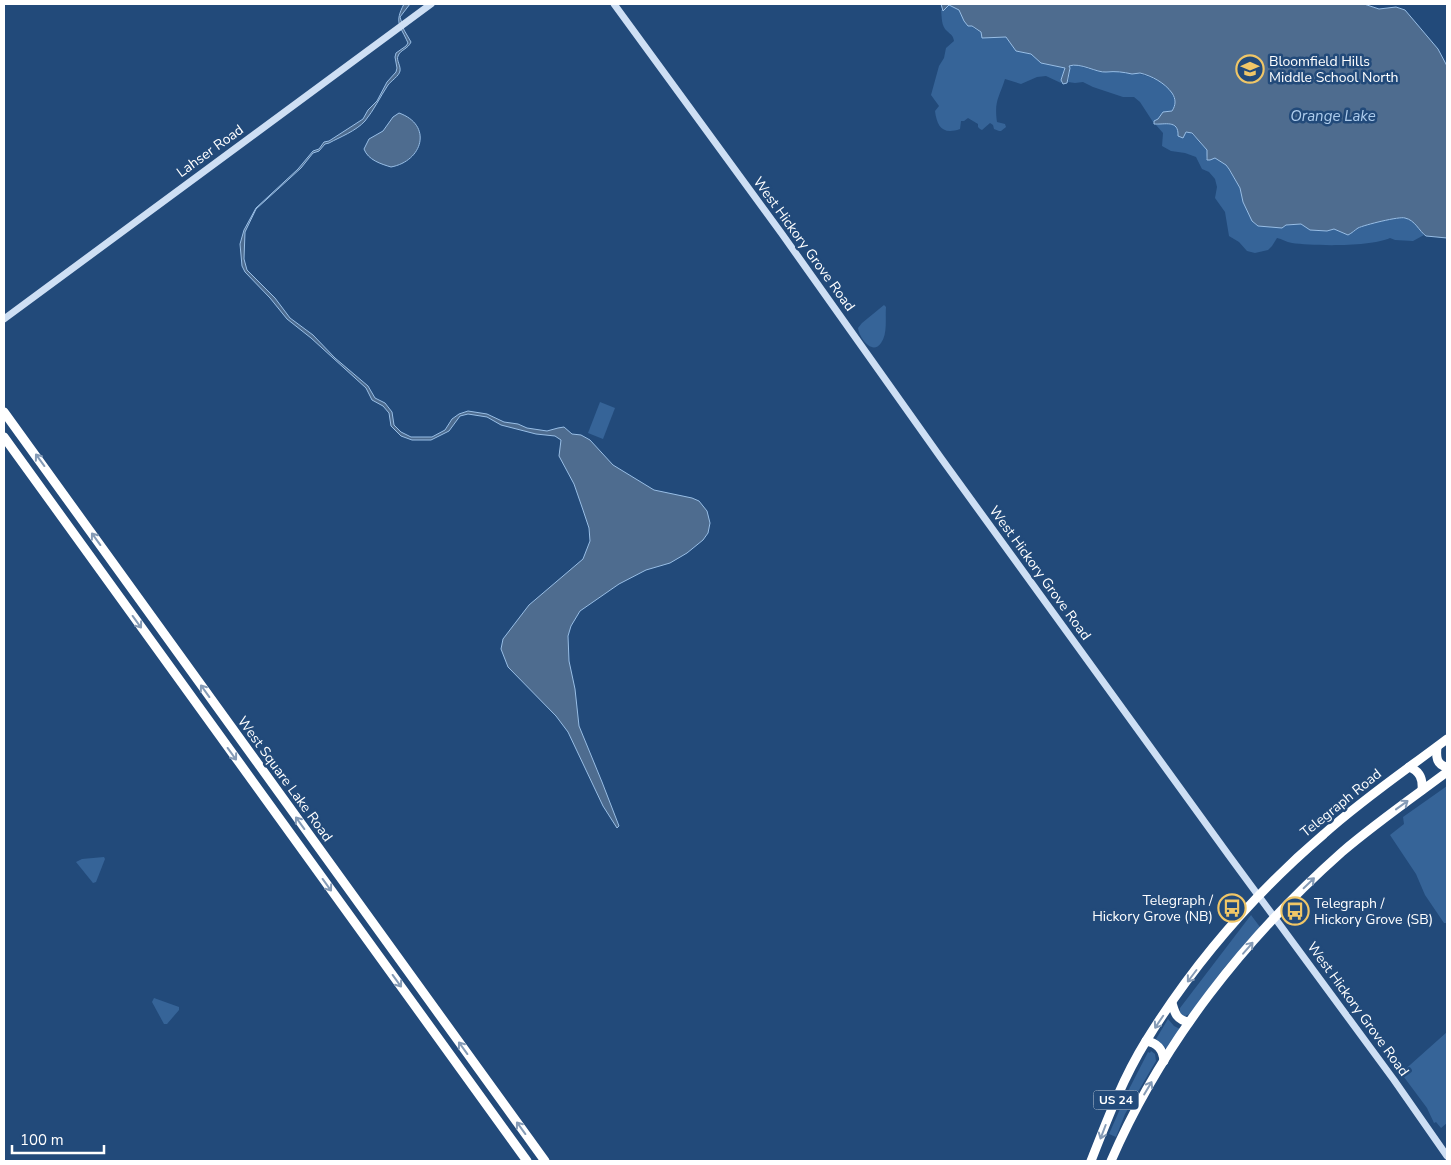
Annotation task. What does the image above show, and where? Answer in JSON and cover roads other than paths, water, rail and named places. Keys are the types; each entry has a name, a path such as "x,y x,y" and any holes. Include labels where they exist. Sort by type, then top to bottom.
{"highway":[{"name":"West Square Lake Road","path":"4,412 545,1161"},
{"name":"West Square Lake Road","path":"4,437 527,1161"},
{"name":"Telegraph Road","path":"1258,895 1324,833 1447,739"},
{"path":"1437,747 1436,755 1438,761 1442,766 1447,767"},
{"path":"1409,767 1414,768 1420,775 1422,790"},
{"name":"US 24","path":"1111,1161 1132,1115 1189,1022 1222,979 1275,917 1343,852 1386,816 1447,772"},
{"name":"US 24","path":"1091,1161 1114,1106 1146,1041 1212,950 1258,895"},
{"path":"1172,1003 1174,1013 1178,1018 1189,1022"},
{"path":"1146,1041 1158,1045 1162,1050 1164,1061"}],"street":[{"name":"Lahser Road","path":"4,319 431,4"},
{"name":"West Hickory Grove Road","path":"614,4 771,219 941,458 1394,1080 1447,1156"}],"water":[{"path":"404,4 410,4 400,17 404,30 411,42 398,56 400,69 397,77 388,85 361,125 348,134 325,144 319,151 313,153 301,168 256,209 245,232 244,259 247,270 275,298 290,318 313,335 335,358 368,386 375,398 385,403 392,412 394,425 401,432 411,437 432,437 445,430 452,419 468,411 487,414 504,422 518,424 527,428 547,431 564,427 572,434 581,435 590,440 613,465 654,490 692,498 699,501 707,511 710,523 708,533 703,540 687,553 670,563 646,570 619,584 580,611 571,626 568,636 569,661 575,689 579,726 619,826 617,828 603,806 568,732 556,716 508,667 501,649 503,639 529,605 583,559 590,541 589,528 574,484 559,456 561,440 555,436 536,434 501,425 487,417 468,414 460,416 449,431 431,440 412,440 401,436 391,426 389,413 383,406 372,400 366,388 287,319 245,272 242,266 240,244 244,230 256,208 298,169 313,151 319,149 324,142 329,141 363,119 368,110 377,101 387,82 396,72 396,53 408,43 399,24 399,16"},
{"name":"Orange Lake","path":"941,4 1364,4 1379,9 1396,7 1405,10 1438,49 1447,66 1447,238 1426,236 1412,221 1405,218 1382,221 1358,228 1348,235 1334,229 1327,231 1310,230 1301,224 1286,225 1282,228 1258,226 1252,221 1243,202 1240,188 1226,165 1215,158 1207,160 1207,150 1192,133 1186,132 1183,138 1178,136 1178,131 1173,125 1154,124 1154,121 1163,112 1172,111 1175,104 1172,93 1162,83 1140,73 1102,72 1073,65 1069,66 1067,83 1063,84 1061,80 1065,68 1041,63 1031,54 1016,51 1006,37 982,38 981,32 972,26 968,26 959,10 949,5 943,11"},
{"path":"399,113 410,119 417,126 420,142 411,158 391,167 372,159 364,149 369,139 383,131 393,117"}],"place":[{"name":"Bloomfield Hills Middle School North","path":"1250,69"},
{"name":"Telegraph / Hickory Grove (NB)","path":"1232,908"},
{"name":"Telegraph / Hickory Grove (SB)","path":"1295,911"}]}
